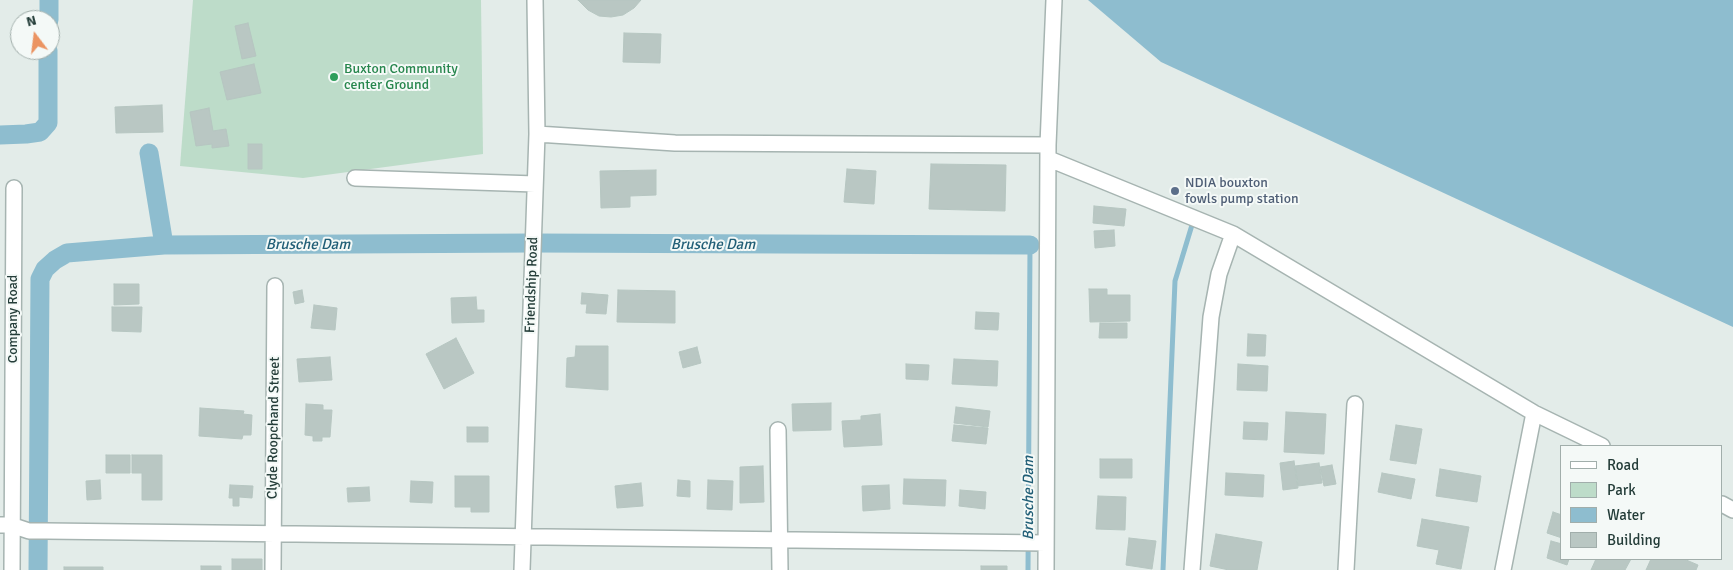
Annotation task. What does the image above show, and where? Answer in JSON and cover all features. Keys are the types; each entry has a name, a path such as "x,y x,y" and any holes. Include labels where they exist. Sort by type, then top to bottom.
{"street":[{"name":"Friendship Road","path":"522,570 536,184 535,0"},
{"path":"1046,570 1042,543 1048,152 1054,0"},
{"path":"537,134 675,143 1048,152 1233,234 1534,413 1600,445"},
{"path":"355,178 536,184"},
{"name":"Company Road","path":"12,570 6,525 14,188"},
{"path":"1192,570 1211,317 1219,274 1233,234"},
{"name":"Clyde Roopchand Street","path":"273,570 275,286"},
{"path":"1346,570 1355,404"},
{"path":"1503,570 1534,413"},
{"path":"778,430 780,570"},
{"path":"6,525 30,531 1042,543"}],"green space":[{"name":"Buxton Community center Ground","path":"193,0 481,0 483,154 303,178 180,166"}],"water":[{"path":"1088,0 1733,0 1733,327 1161,62"}],"building":[{"path":"578,0 641,0 634,8 623,15 611,17 599,16 588,10"},
{"path":"248,23 256,56 242,59 235,26"},
{"path":"624,33 661,34 660,63 623,62"},
{"path":"254,64 261,93 227,100 220,72"},
{"path":"162,105 163,132 116,133 115,107"},
{"path":"209,108 213,131 226,129 229,146 212,148 212,144 196,146 190,112"},
{"path":"248,144 262,144 262,169 248,169"},
{"path":"931,164 1006,165 1005,211 929,209"},
{"path":"847,169 876,171 874,204 844,202"},
{"path":"656,170 656,195 630,196 630,207 601,208 600,171"},
{"path":"1094,206 1126,209 1124,226 1093,223"},
{"path":"1114,230 1115,246 1095,248 1094,231"},
{"path":"114,284 139,284 139,304 114,305"},
{"path":"1089,289 1107,289 1107,295 1130,295 1130,321 1090,322"},
{"path":"302,290 304,302 295,304 293,292"},
{"path":"618,290 675,291 675,323 617,322"},
{"path":"582,293 608,295 606,314 586,313 587,304 581,304"},
{"path":"476,297 477,310 484,310 484,322 452,323 451,298"},
{"path":"314,305 337,308 335,330 311,328"},
{"path":"112,307 142,307 141,332 112,331"},
{"path":"976,312 999,313 998,330 975,329"},
{"path":"1100,323 1127,323 1127,338 1099,338"},
{"path":"1248,334 1266,335 1265,356 1247,356"},
{"path":"456,338 474,373 444,389 426,354"},
{"path":"576,346 608,346 608,390 566,387 567,358 575,357"},
{"path":"697,347 701,363 683,368 679,352"},
{"path":"330,357 332,380 299,382 297,359"},
{"path":"954,359 998,361 997,386 952,384"},
{"path":"906,364 929,365 928,380 906,379"},
{"path":"1238,364 1268,366 1267,391 1237,390"},
{"path":"831,403 831,430 793,431 792,404"},
{"path":"306,404 323,405 323,410 332,410 330,437 322,437 322,441 313,441 313,436 305,435"},
{"path":"956,407 990,411 988,427 954,423"},
{"path":"200,408 244,411 243,414 252,415 251,435 243,435 242,439 199,436"},
{"path":"1286,412 1326,414 1324,454 1284,452"},
{"path":"880,414 882,445 844,447 842,421 861,420 861,416"},
{"path":"1244,422 1268,423 1267,440 1243,439"},
{"path":"954,425 988,428 986,444 952,441"},
{"path":"1396,425 1422,429 1416,464 1390,460"},
{"path":"467,427 488,427 488,442 467,442"},
{"path":"106,455 130,455 130,473 106,473"},
{"path":"132,455 162,455 162,500 142,500 142,473 132,473"},
{"path":"1100,459 1132,459 1132,478 1100,478"},
{"path":"1294,461 1298,488 1283,490 1280,463"},
{"path":"1319,463 1322,483 1298,486 1295,466"},
{"path":"1332,465 1336,484 1324,486 1320,467"},
{"path":"763,466 764,502 740,503 740,467"},
{"path":"1440,469 1481,476 1477,502 1436,496"},
{"path":"1226,473 1264,475 1263,497 1225,495"},
{"path":"1382,473 1415,479 1411,499 1378,492"},
{"path":"455,476 489,476 489,512 471,512 471,507 455,507"},
{"path":"904,479 946,480 945,506 903,504"},
{"path":"100,480 101,499 87,500 86,481"},
{"path":"678,480 690,481 690,497 677,496"},
{"path":"708,480 733,481 732,510 707,509"},
{"path":"411,481 433,482 432,503 410,502"},
{"path":"641,483 643,506 617,508 615,486"},
{"path":"230,485 253,486 252,498 239,497 239,506 233,506 233,498 229,498"},
{"path":"889,485 890,509 863,511 862,486"},
{"path":"369,487 370,501 348,502 347,488"},
{"path":"960,490 986,492 985,509 959,506"},
{"path":"1098,496 1126,497 1125,530 1096,529"},
{"path":"1553,512 1560,514 1560,537 1547,533"},
{"path":"1422,519 1469,527 1461,569 1436,564 1439,550 1417,546"},
{"path":"1216,534 1262,542 1257,570 1229,570 1210,566"},
{"path":"1129,538 1156,541 1152,569 1126,565"},
{"path":"1551,541 1560,543 1560,560 1569,560 1567,565 1547,558"},
{"path":"232,559 262,559 262,570 232,570"},
{"path":"1596,560 1630,560 1625,570 1591,570"},
{"path":"1651,560 1686,560 1698,565 1696,570 1646,570"},
{"path":"201,566 221,566 221,570 201,570"},
{"path":"981,566 1007,566 1007,570 981,570"},
{"path":"64,567 103,567 103,570 64,570"}],"waterway":[{"path":"49,0 49,10"},
{"path":"0,135 40,132 48,123 48,60"},
{"name":"Brusche Dam","path":"149,153 164,245 533,243 1030,245"},
{"path":"1163,570 1175,281 1192,225"},
{"path":"38,570 40,279 45,269 67,253 164,245"},
{"name":"Brusche Dam","path":"1028,570 1030,245"}],"place":[{"name":"Buxton Community center Ground","path":"334,77"},
{"name":"NDIA bouxton fowls pump station","path":"1175,191"}]}
